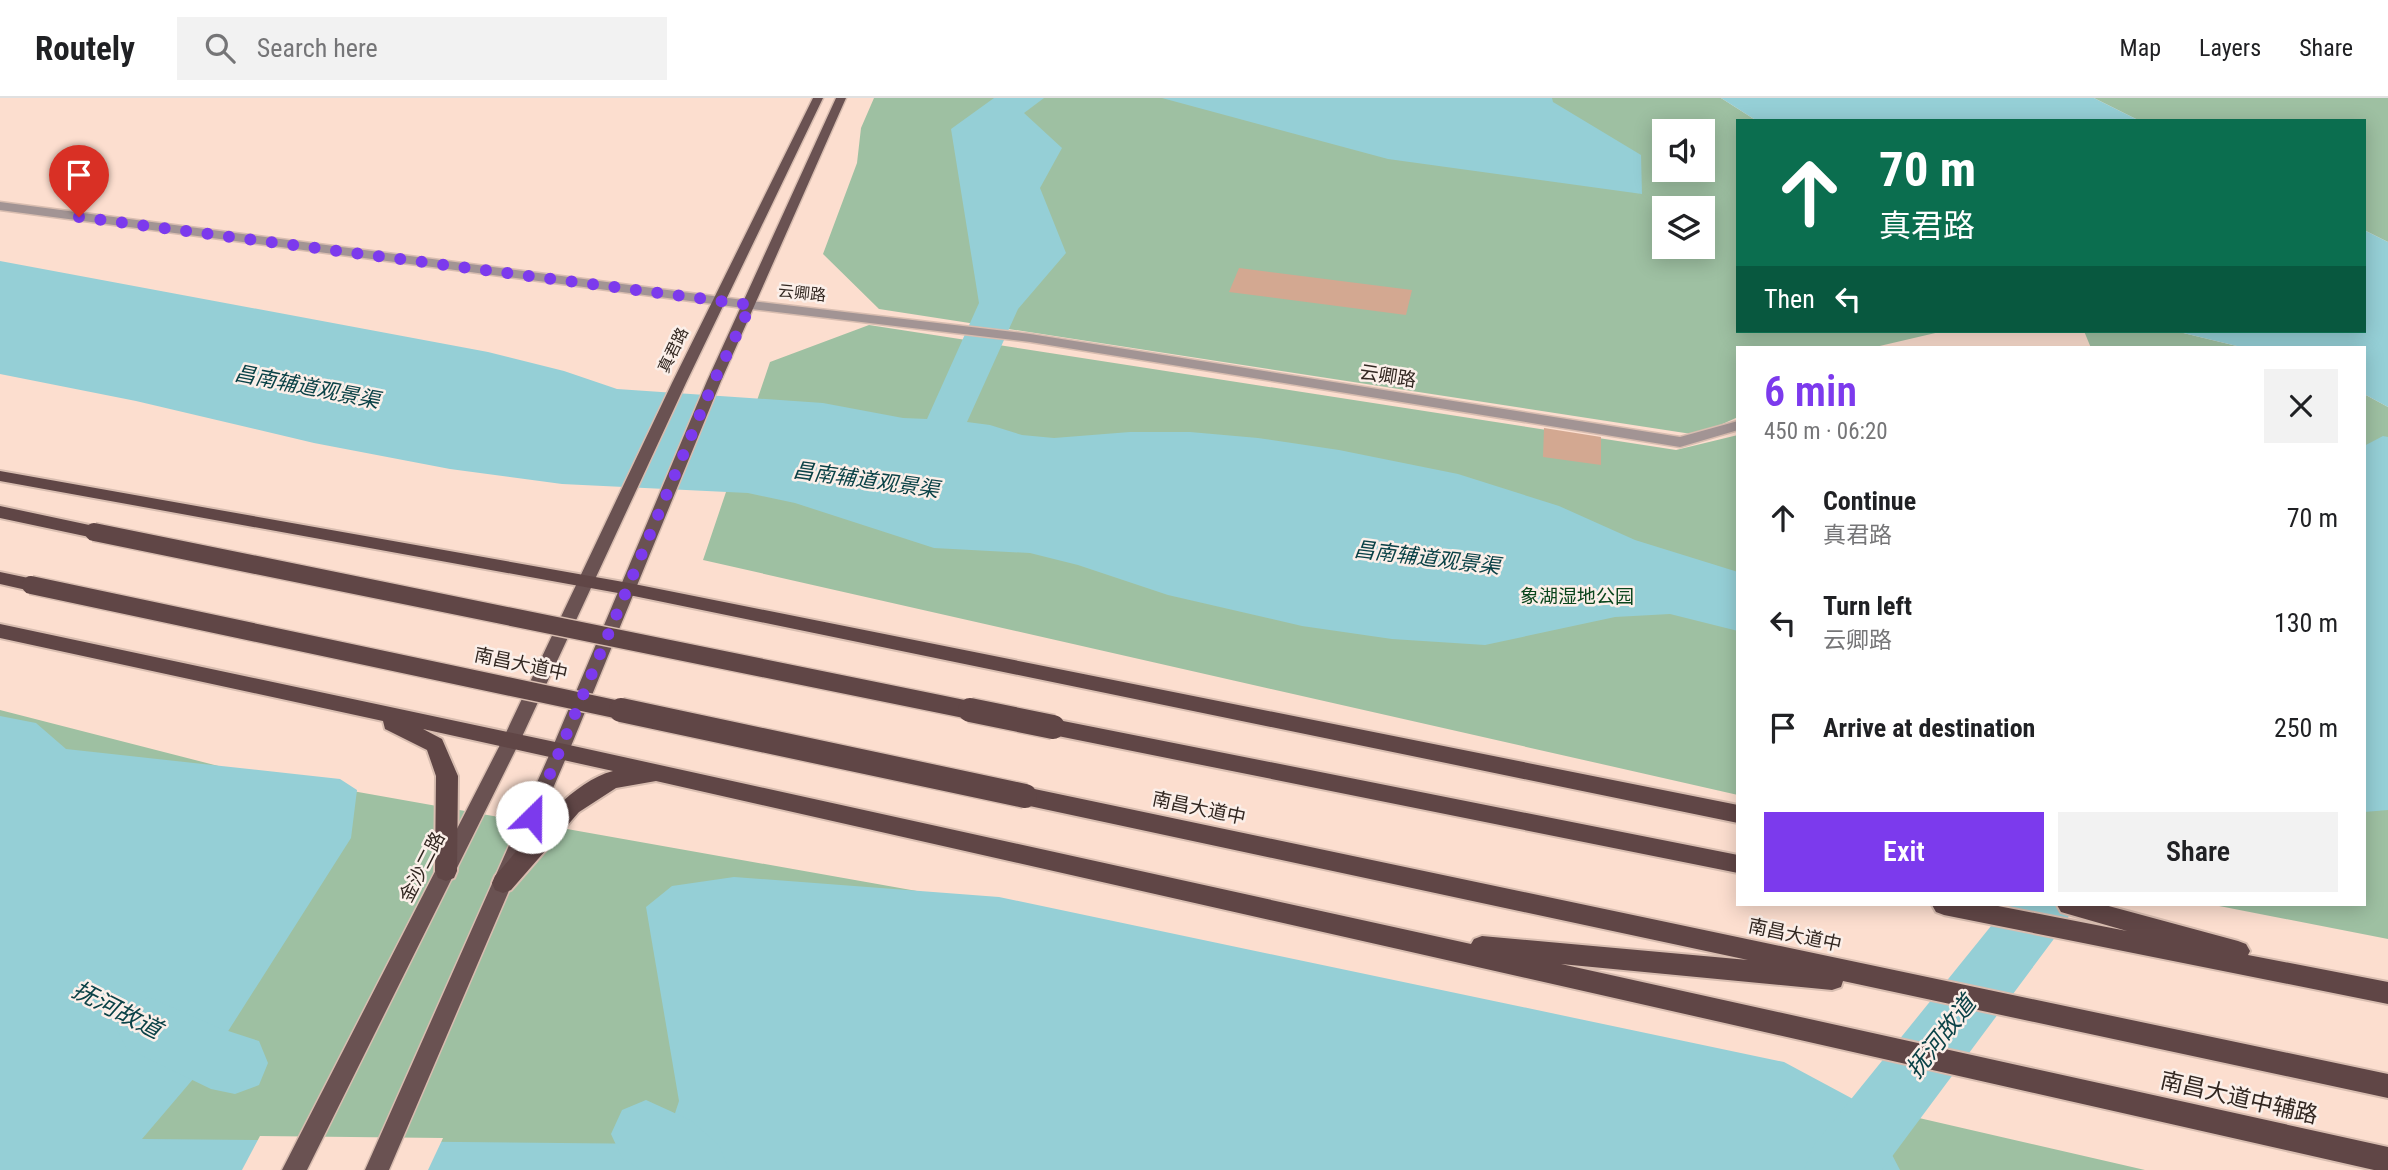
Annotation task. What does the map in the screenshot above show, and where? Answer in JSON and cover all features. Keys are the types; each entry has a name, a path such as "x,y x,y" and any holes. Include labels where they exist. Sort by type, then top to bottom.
{"highway":[{"path":"0,476 629,589 1736,814"},
{"path":"0,512 1736,864"},
{"name":"南昌大道中","path":"0,578 2388,1086"},
{"path":"0,631 560,751 1401,939 1932,989"},
{"path":"366,710 435,745 447,776 446,872"},
{"path":"503,883 571,806 611,780 662,774"},
{"path":"1950,906 2182,944 2388,993"},
{"path":"2071,906 2182,944"},
{"name":"南昌大道中辅路","path":"1401,939 2388,1160"}],"main road":[{"name":"真君路","path":"587,583 679,383 818,98"},
{"path":"377,1170 560,751 714,381 751,305 841,98"},
{"name":"金沙二路","path":"295,1170 446,872 587,583"}],"street":[{"name":"云卿路","path":"0,206 751,305 1030,338 1680,442 1736,426"}],"green space":[{"path":"874,98 1721,98 1754,119 1736,119 1736,333 1935,333 1880,346 1736,346 1736,418 1698,435 879,309 823,254 857,163 861,128"},
{"path":"2094,98 2388,98 2388,242 2366,231 2366,119 2136,119"},
{"name":"象湖湿地公园","path":"869,325 1676,450 1736,435 1736,795 703,560 770,362"},
{"path":"2085,333 2183,333 2237,346 2090,346"},
{"path":"2366,395 2388,407 2388,939 2219,906 2366,906"},
{"path":"0,710 234,770 990,904 2145,1170 0,1170"}],"water":[{"name":"昌南辅道观景渠","path":"994,98 1044,98 1024,113 1062,148 1040,188 1066,253 1018,309 967,422 990,425 1022,435 1054,438 1130,432 1190,432 1258,438 1339,450 1458,474 1559,506 1635,540 1736,571 1736,630 1670,614 1615,617 1485,645 1392,639 1302,626 1168,595 1078,565 1030,553 934,548 795,503 748,493 562,484 450,469 314,443 136,401 0,374 0,261 488,352 564,371 617,389 823,403 903,418 927,419 979,303 951,129"},
{"path":"1162,98 1552,98 1553,102 1641,155 1642,194 1388,159"},
{"path":"1721,98 2094,98 2136,119 1754,119"},
{"path":"2366,231 2388,242 2388,407 2366,395 2366,346 2237,346 2183,333 2366,333"},
{"path":"2383,436 2388,437 2388,810 2366,812 2366,445"},
{"path":"0,716 36,723 66,749 340,779 357,790 351,838 211,1058 142,1139 665,1144 679,1101 646,907 672,886 734,877 999,897 1784,1062 1853,1099 1879,1130 1900,1170 0,1170"}],"pier":[{"path":"260,1136 443,1138 428,1170 242,1170"}],"building":[{"path":"1239,268 1412,290 1406,315 1229,292"},
{"path":"1544,428 1601,437 1601,465 1543,457"}],"waterway":[{"name":"抚河故道","path":"1839,1170 2043,906"},
{"name":"抚河故道","path":"149,1027 211,1058 235,1063"},
{"name":"抚河故道","path":"646,1134 665,1144 694,1170"}],"route":[{"path":"79,217 751,305 714,381 532,817"}]}
